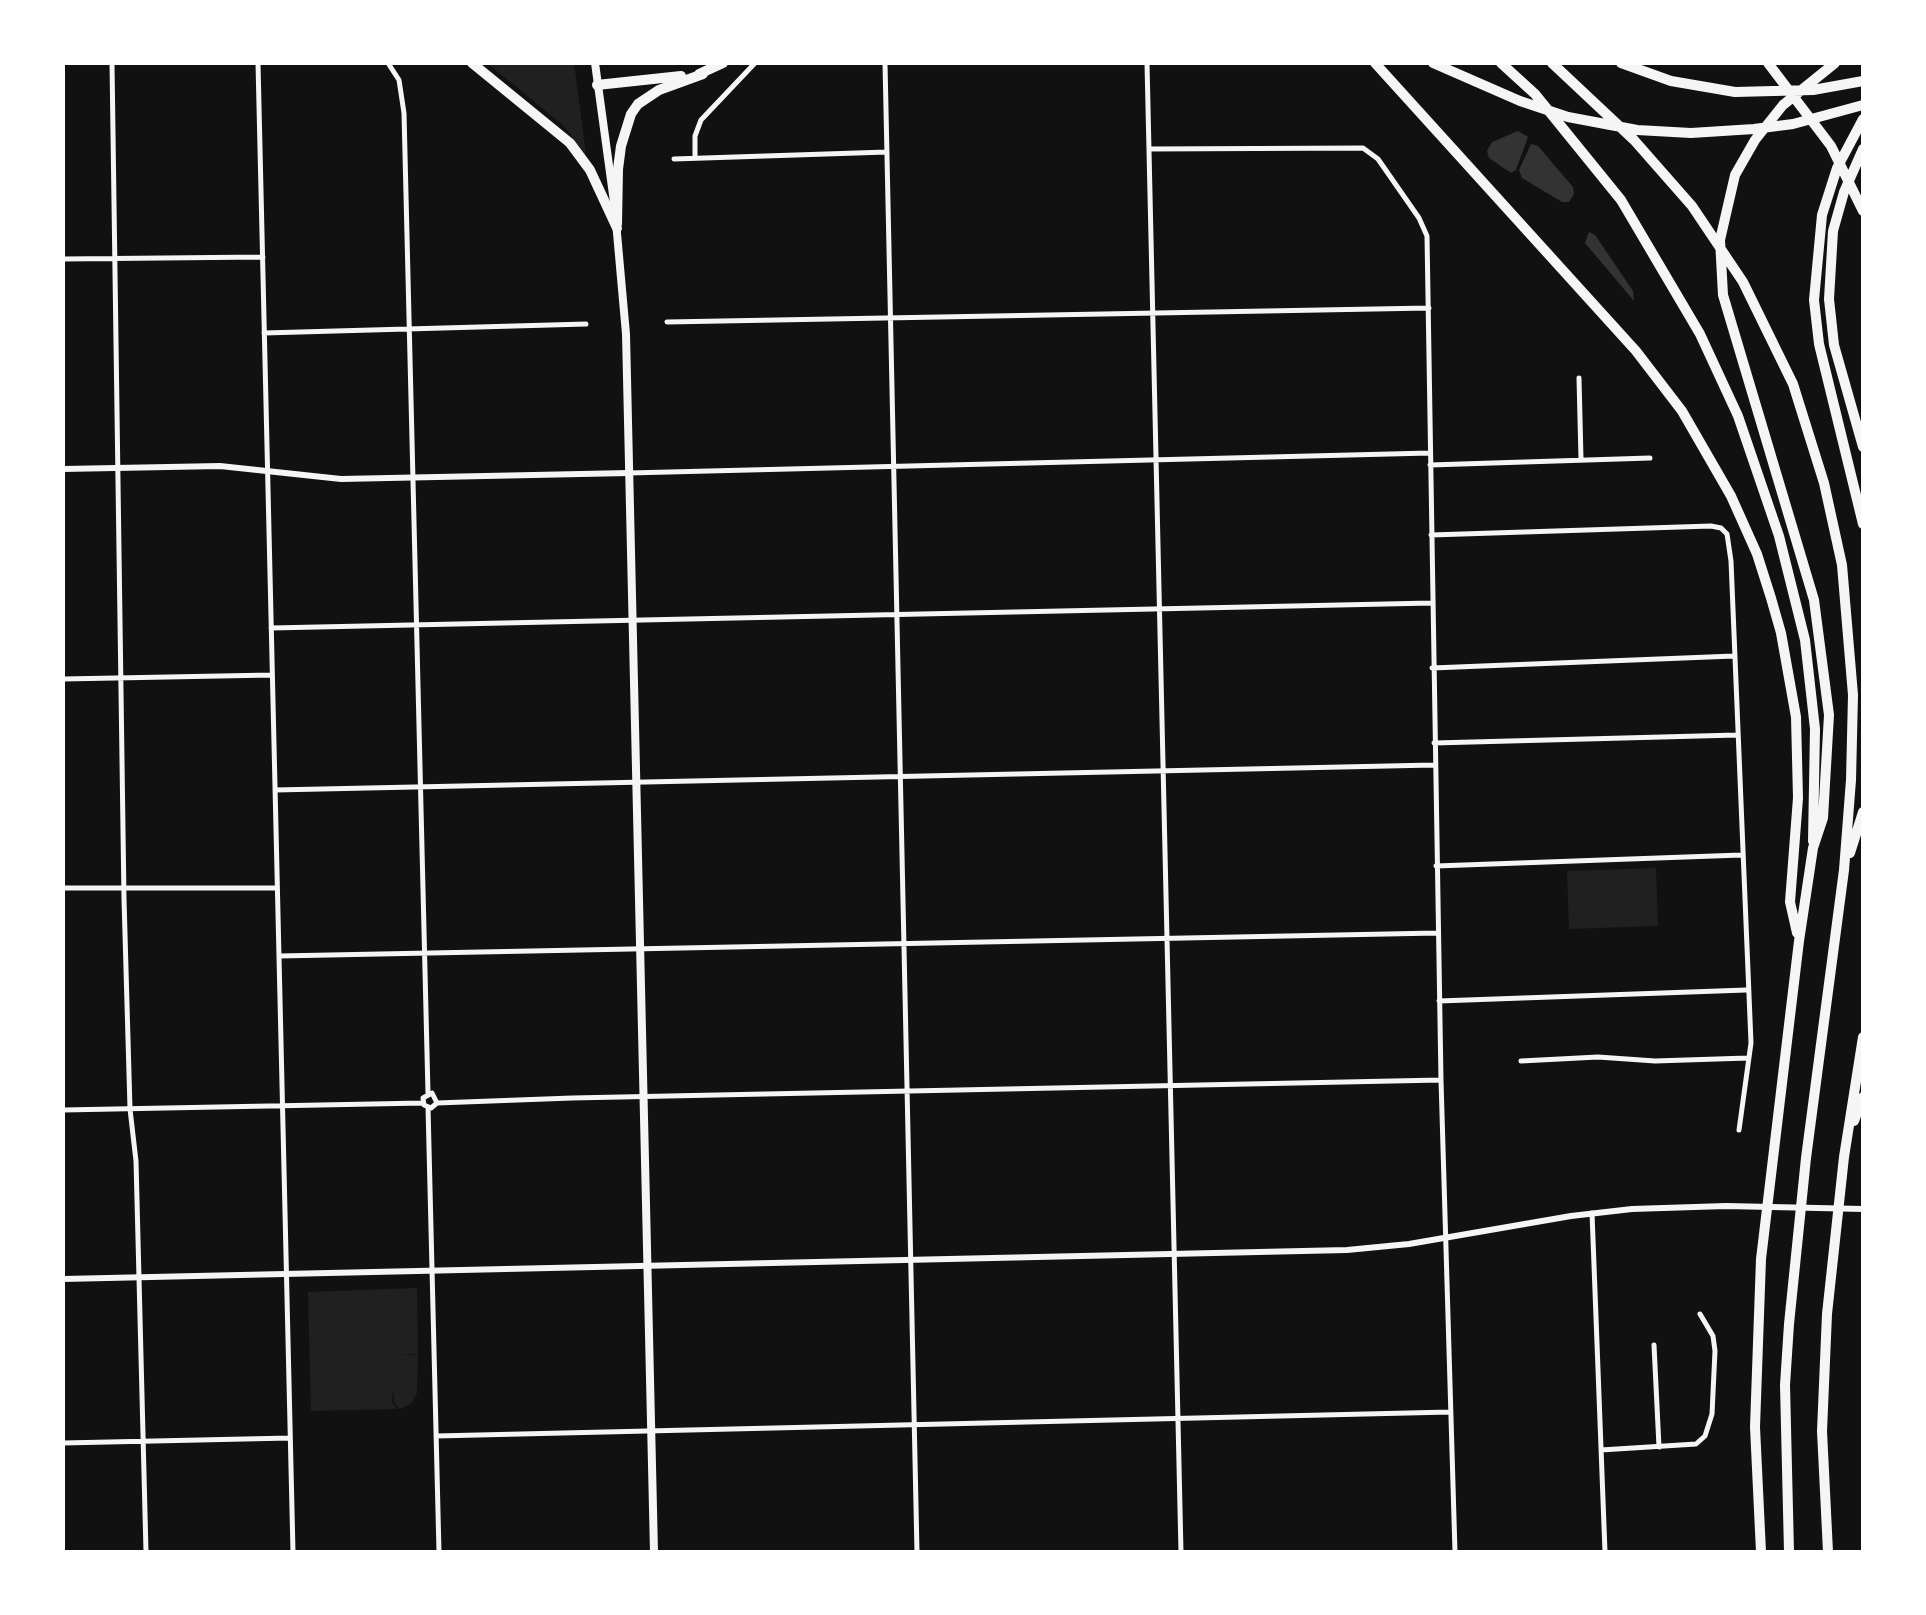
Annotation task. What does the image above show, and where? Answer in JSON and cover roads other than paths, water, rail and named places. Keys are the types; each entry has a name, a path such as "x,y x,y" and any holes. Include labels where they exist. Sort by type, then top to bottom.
{"highway":[{"path":"472,63 570,143 590,170 617,228"},
{"path":"617,228 621,146 631,114 638,104 659,90 703,74 723,63"},
{"path":"1374,63 1636,351 1682,411 1731,496 1757,554 1771,598 1781,633 1796,717 1798,798 1790,902 1799,941"},
{"path":"1433,63 1473,83 1568,117 1662,132 1754,130 1793,124 1863,105"},
{"path":"1501,63 1535,94 1621,200 1700,334 1738,416 1779,536 1805,640 1815,729 1813,848 1799,941 1761,1259 1755,1427 1761,1552"},
{"path":"1552,63 1634,139 1692,206 1743,282 1793,384 1824,483 1842,565 1853,695 1844,870 1795,1261 1785,1385 1789,1552"},
{"path":"1621,63 1671,81 1704,88 1768,93 1813,90 1863,81"},
{"path":"1768,63 1831,146 1863,211"},
{"path":"1813,848 1823,818 1829,715 1819,630 1802,555 1725,304 1719,269 1726,206 1744,156 1783,105 1835,63"},
{"path":"597,85 703,74"},
{"path":"1863,118 1837,168 1822,215 1814,300 1819,344 1863,524"},
{"path":"1863,149 1844,192 1833,231 1829,299 1836,356 1863,447"},
{"path":"1844,870 1863,812"},
{"path":"1828,1552 1822,1431 1833,1259 1844,1157 1863,1037"},
{"path":"1847,1142 1863,1097"}],"main road":[{"path":"595,63 625,302 654,1552"}],"street":[{"path":"112,63 124,888 130,1109 136,1161 146,1552"},
{"path":"258,63 293,1552"},
{"path":"388,63 399,80 404,107 419,625 428,1093 426,1105 439,1552"},
{"path":"695,158 695,136 701,120 755,63"},
{"path":"885,63 917,1552"},
{"path":"1147,63 1181,1552"},
{"path":"1149,149 1363,148 1378,159 1426,230 1440,1080 1455,1552"},
{"path":"674,159 887,152"},
{"path":"63,258 263,257"},
{"path":"667,322 1429,308"},
{"path":"264,333 586,324"},
{"path":"1579,378 1581,459"},
{"path":"63,470 220,466 330,478 415,477 1430,453"},
{"path":"1430,465 1650,458"},
{"path":"1431,535 1711,526 1724,531 1730,546 1746,990 1751,1044 1739,1130"},
{"path":"271,628 1432,603"},
{"path":"1432,668 1734,656"},
{"path":"63,680 272,675"},
{"path":"1434,743 1737,735"},
{"path":"275,790 900,779 1434,765"},
{"path":"1436,866 1741,855"},
{"path":"63,888 277,888"},
{"path":"279,956 1437,933"},
{"path":"1439,1001 1746,990"},
{"path":"1521,1061 1598,1056 1656,1061 1748,1058"},
{"path":"63,1110 282,1104 426,1105 437,1102 1440,1080"},
{"path":"428,1093 434,1094 437,1102"},
{"path":"63,1279 1347,1250 1592,1213 1714,1206 1863,1209"},
{"path":"1592,1213 1605,1552"},
{"path":"1601,1450 1696,1444 1709,1428 1715,1351 1713,1336 1700,1314"},
{"path":"1654,1345 1659,1447"},
{"path":"436,1436 1450,1412"},
{"path":"63,1443 290,1438"}]}
